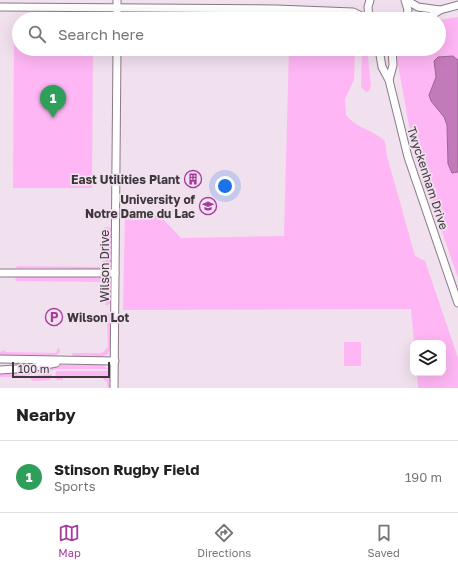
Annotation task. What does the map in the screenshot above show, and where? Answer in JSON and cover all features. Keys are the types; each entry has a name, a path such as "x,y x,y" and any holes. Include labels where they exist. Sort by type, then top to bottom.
{"street":[{"path":"368,12 370,0"},
{"path":"405,0 418,6 440,10"},
{"path":"405,0 408,12"},
{"path":"0,7 117,4 353,12"},
{"path":"437,12 458,5"},
{"name":"Wilson Drive","path":"114,388 117,56"},
{"name":"Twyckenham Drive","path":"380,56 382,67 389,80 408,157 458,303"},
{"name":"Twyckenham Drive","path":"389,80 392,56"},
{"path":"0,273 115,273"},
{"path":"0,359 115,361"},
{"path":"0,370 30,368 64,360"}],"shaded area":[{"path":"458,17 458,60 453,56 434,66 436,77 430,91 447,125 448,164 458,172 458,278 413,148 397,56 446,56 446,19"},
{"path":"14,56 93,56 92,188 13,188"},
{"path":"289,56 355,56 354,80 345,99 346,115 355,123 385,141 387,156 415,256 425,261 458,358 458,388 418,388 417,376 446,376 446,340 414,340 411,309 123,310 125,215 160,216 181,238 284,236"},
{"path":"362,56 368,56 371,85 369,91 366,92 361,87"},
{"path":"453,56 458,60 458,172 452,173 448,164 447,125 444,117 431,101 429,95 436,77 434,61 438,57"},
{"path":"104,228 112,228 113,244 111,261 106,269 16,268 17,266 102,267 105,257 109,256 109,230"},
{"path":"18,276 105,278 103,282 17,281 15,279"},
{"path":"110,281 112,284 111,303 106,306 105,301 108,300 108,289 106,284"},
{"path":"109,313 111,315 111,348 109,352 95,358 73,357 72,353 102,353 108,347 107,315"},
{"path":"344,342 361,342 361,366 344,366"},
{"path":"58,348 60,349 60,352 54,357 0,356 0,352 5,350 5,352 56,353"},
{"path":"57,365 102,365 109,369 57,369 18,377 0,377 0,372"},
{"path":"56,371 110,371 111,387 107,387 107,382 101,377 63,376 63,380 57,380 55,378"},
{"path":"50,373 52,375 50,380 33,381 29,377"}],"place":[{"name":"Stinson Rugby Field","path":"53,118"},
{"name":"East Utilities Plant","path":"193,179"},
{"name":"University of Notre Dame du Lac","path":"208,206"},
{"name":"Wilson Lot","path":"54,317"}]}
